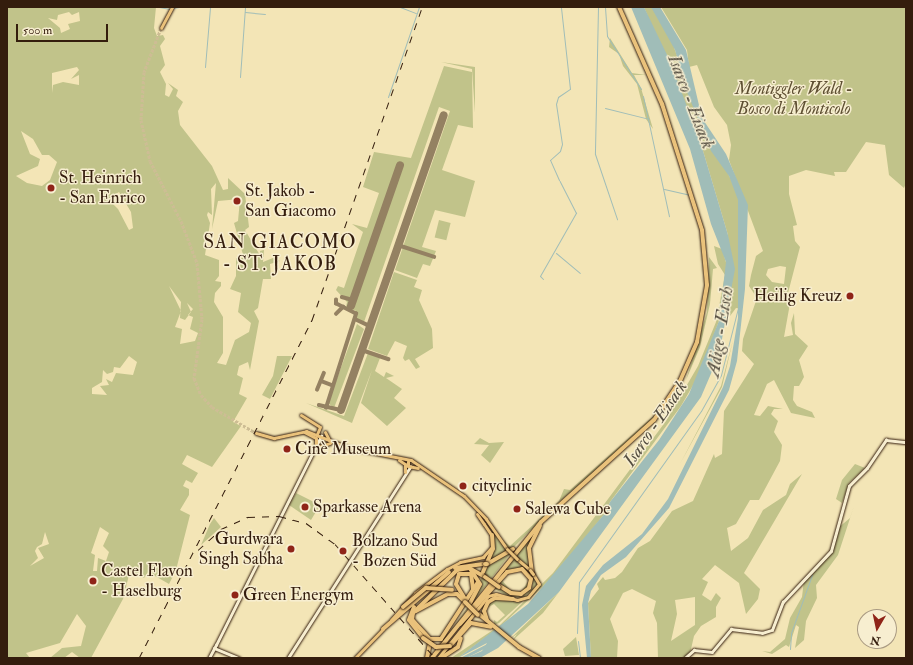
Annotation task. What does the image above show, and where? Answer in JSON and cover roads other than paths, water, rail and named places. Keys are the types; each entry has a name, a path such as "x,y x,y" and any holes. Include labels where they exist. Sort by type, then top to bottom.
{"highway":[{"path":"456,642 462,624 541,524 637,440 666,407 695,354 707,304 707,250 696,202 664,104 620,7"},
{"path":"433,658 520,544 659,413 688,364 703,316 706,267 699,217 662,104 620,7"},
{"path":"492,535 493,549 482,577 472,595 442,638 435,641 429,638 412,620 414,612 446,578 466,567 482,577 517,596 531,589 529,548 541,524"},
{"path":"383,629 464,564 486,564 520,544"},
{"path":"446,578 466,569 476,574 480,584 448,638"},
{"path":"433,658 507,572 522,569 530,577 530,586 522,594 511,593 499,586"},
{"path":"465,601 456,584 459,574 466,572 473,576 472,595"},
{"path":"399,611 426,588 452,590 490,625 534,658"},
{"path":"414,612 450,593 465,601"},
{"path":"490,625 484,614 488,602 495,598 513,599"},
{"path":"416,604 409,620 423,638 437,647 450,646 456,642 472,622 490,625 539,658"},
{"path":"440,658 458,647 462,633"},
{"path":"427,658 431,651 429,638"}],"main road":[{"path":"161,28 172,7"},
{"path":"256,433 274,438 298,431 318,434 321,429 301,415"},
{"path":"298,431 409,464 458,491 482,518 507,550 534,574 538,586 528,596 513,599 498,594 488,596 462,624 440,658"},
{"path":"298,431 315,437 316,448"},
{"path":"310,432 321,438"},
{"path":"325,432 331,442"},
{"path":"209,658 321,438"},
{"path":"685,658 694,650 712,652 731,629 764,633 772,630 783,602 831,550 849,486 867,468 886,440 906,442"},
{"path":"316,448 331,442 397,459 409,464 456,492 482,518"},
{"path":"397,459 405,464 405,472"},
{"path":"288,658 409,464"},
{"path":"405,472 418,468"},
{"path":"355,658 415,593 455,564 487,554 492,535 486,523"},
{"path":"215,647 239,658"}],"water":[{"name":"Adige - Etsch","path":"631,7 644,7 670,61 701,144 728,235 735,269 719,355 701,397 559,592 498,648 480,658 466,658 482,651 487,643 458,658 528,604 606,512 610,502 659,440 689,394 719,321 726,262 711,224 690,149"},
{"path":"651,7 660,7 686,50 702,118 726,154 748,205 745,289 737,361 729,390 669,508 626,557 601,575 591,591 588,603 591,658 587,658 582,605 586,586 603,565 642,534 668,499 723,387 730,366 738,318 738,200 729,176 711,151 687,92 675,50"}],"waterway":[{"path":"159,7 170,9"},
{"path":"173,8 179,7"},
{"path":"205,67 210,7"},
{"path":"240,77 245,7"},
{"path":"400,7 416,13"},
{"path":"388,97 419,7"},
{"path":"559,180 550,160 560,151 562,144 556,104 558,97 570,89 561,7"},
{"path":"598,7 595,154 617,219"},
{"path":"605,7 607,36 641,89"},
{"path":"245,12 265,14"},
{"path":"643,96 669,216"},
{"path":"605,108 649,119"},
{"path":"543,279 540,276 576,213 560,181"},
{"path":"664,189 689,195"},
{"path":"556,253 580,273"},
{"name":"Adige - Etsch","path":"577,633 579,582 701,411 721,375 738,308"},
{"path":"790,649 791,633 812,575"},
{"path":"578,641 580,658"},
{"name":"Isarco - Eisack","path":"462,658 490,644"}],"tunnel":[{"path":"161,28 144,72 141,120 150,161 181,221 197,263 202,319 194,378 201,395 212,407 256,433"}],"railway":[{"path":"139,658 312,320 422,7"},
{"path":"198,550 221,529 248,517 279,516 306,523 335,544 435,658"}],"place":[{"name":"St. Heinrich - San Enrico","path":"51,188"},
{"name":"St. Jakob - San Giacomo","path":"237,201"},
{"name":"Heilig Kreuz","path":"850,296"},
{"name":"Cinè Museum","path":"287,449"},
{"name":"cityclinic","path":"463,486"},
{"name":"Sparkasse Arena","path":"305,507"},
{"name":"Salewa Cube","path":"517,509"},
{"name":"Gurdwara Singh Sabha","path":"291,549"},
{"name":"Bolzano Sud - Bozen Süd","path":"343,551"},
{"name":"Castel Flavon - Haselburg","path":"93,581"},
{"name":"Green Energym","path":"235,595"}],"district":[{"name":"SAN GIACOMO - ST. JAKOB","path":"280,254"}],"park label":[{"name":"Montiggler Wald - Bosco di Monticolo","path":"794,99"}]}
